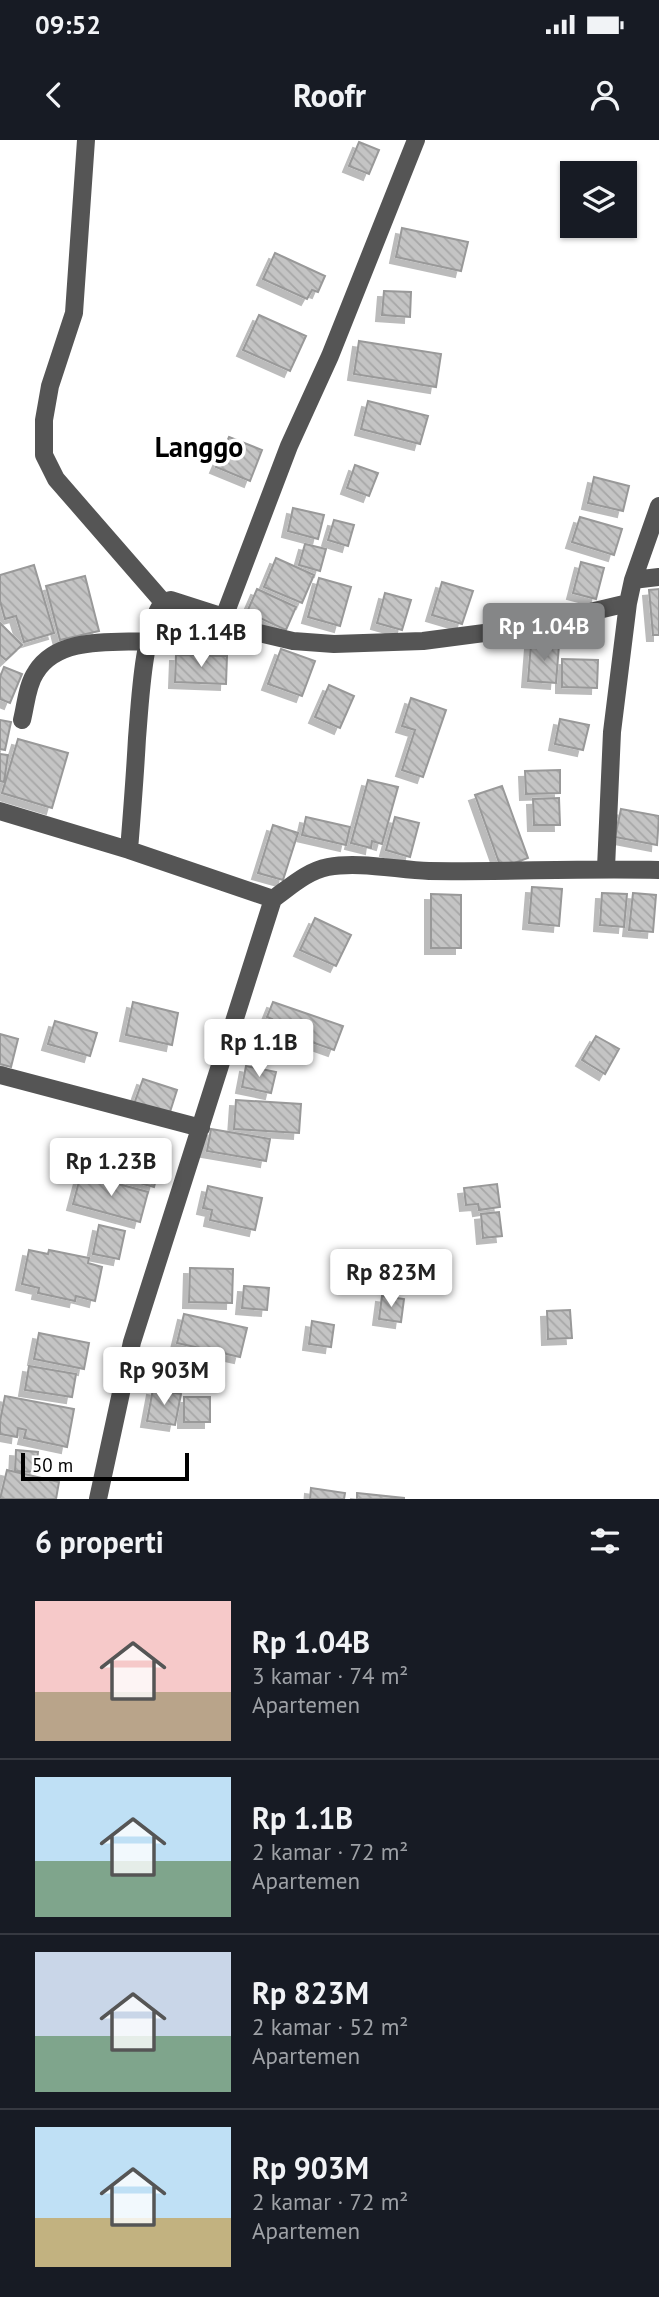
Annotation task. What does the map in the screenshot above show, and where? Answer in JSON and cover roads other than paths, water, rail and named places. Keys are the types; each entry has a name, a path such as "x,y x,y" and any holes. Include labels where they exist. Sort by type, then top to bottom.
{"street":[{"path":"86,140 74,313 50,386 44,420 44,455 56,479 163,602"},
{"path":"225,617 289,446 330,356 416,140"},
{"path":"606,868 612,732 628,603 633,580 659,506"},
{"path":"633,580 659,577"},
{"path":"129,850 142,673 159,607 163,602 172,600 225,617 259,633 293,641 334,644 422,641 523,628 628,603"},
{"path":"22,720 32,679 37,669 52,655 73,646 149,641"},
{"path":"0,811 129,850 273,899"},
{"path":"98,1499 132,1342 273,899 309,873 328,867 427,871 606,868 659,870"},
{"path":"0,1074 201,1128"}],"district":[{"name":"Langgo","path":"199,447"}]}
